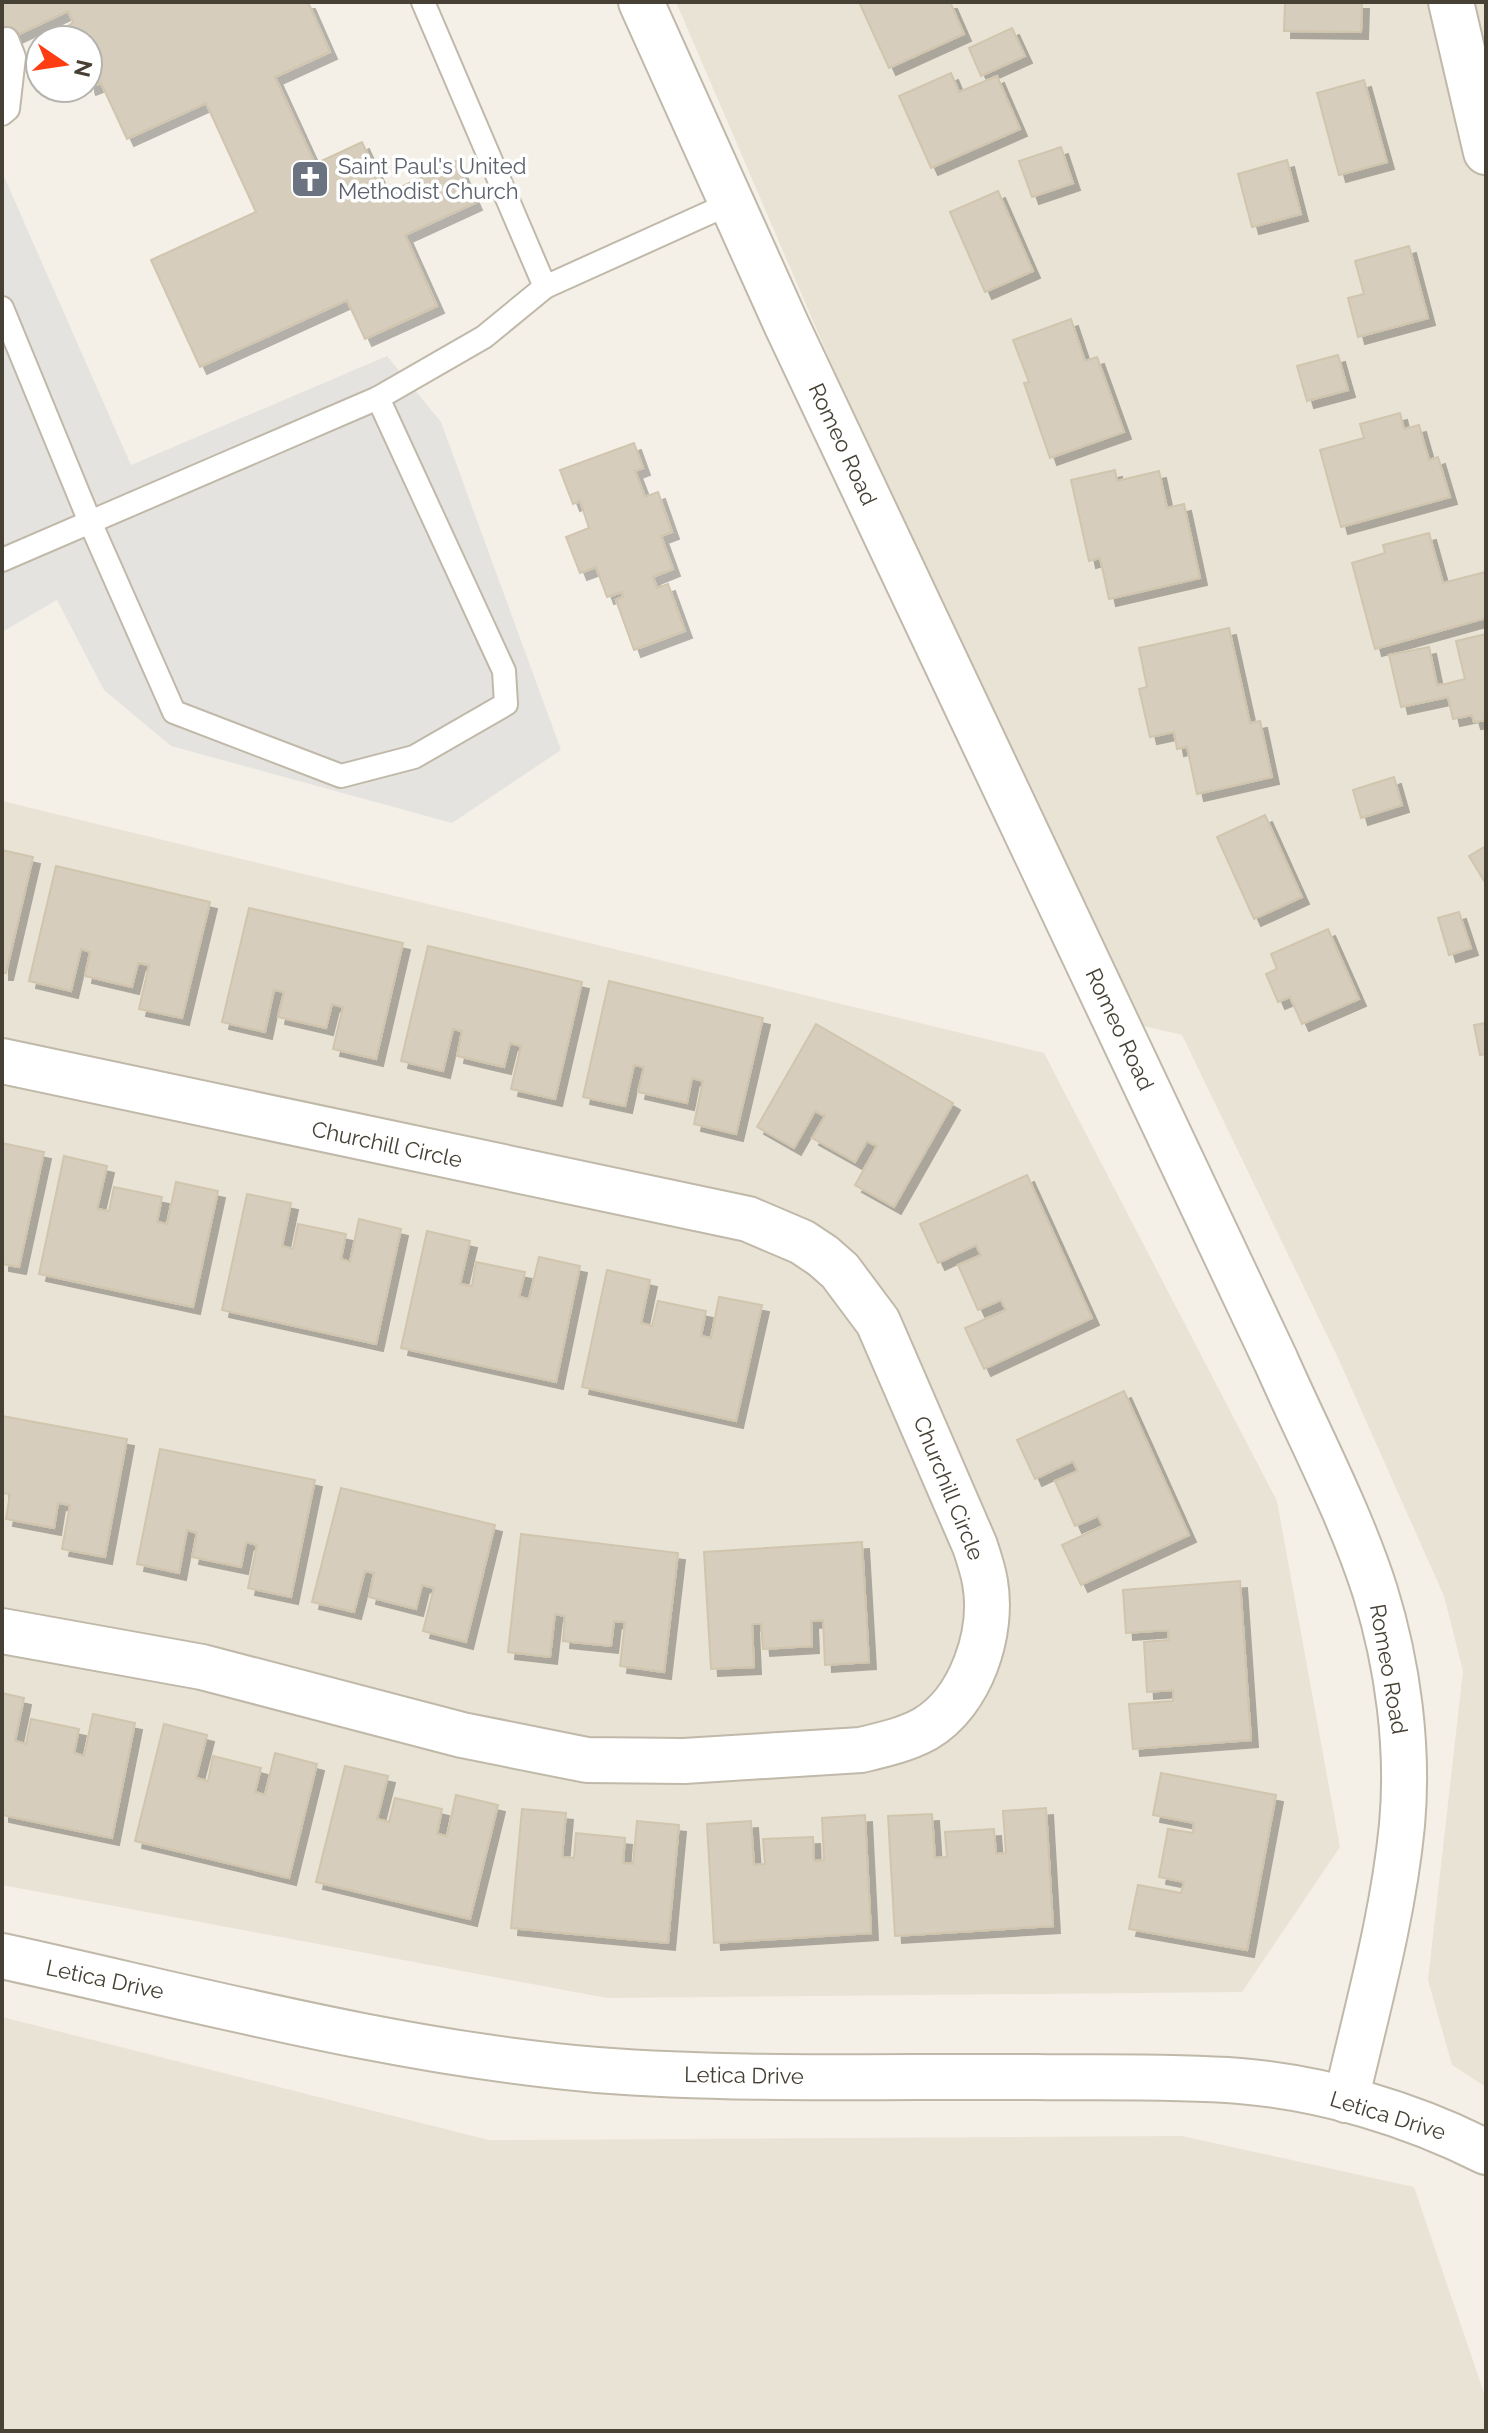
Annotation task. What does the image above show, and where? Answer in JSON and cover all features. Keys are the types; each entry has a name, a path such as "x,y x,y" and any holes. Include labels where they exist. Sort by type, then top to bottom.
{"street":[{"name":"Romeo Road","path":"641,2 731,203 1240,1283 1351,1530 1374,1590 1391,1655 1402,1734 1402,1824 1391,1903 1346,2100"},
{"path":"1451,2 1486,152"},
{"name":"Churchill Circle","path":"2,1061 748,1219 802,1242 840,1271 878,1322 975,1546 985,1583 986,1609 984,1634 974,1668 956,1702 926,1728 888,1744 861,1750 684,1761 587,1760 462,1735 202,1667 2,1631"},
{"name":"Letica Drive","path":"2,1956 346,2032 463,2053 595,2069 742,2075 1202,2079 1289,2088 1346,2100 1429,2126 1486,2152"}],"lane":[{"path":"423,2 545,287"},
{"path":"2,114 8,109 14,57 7,39"},
{"path":"2,560 378,398 484,337 545,287 731,203"},
{"path":"2,308 90,522 174,712 341,776 414,757 506,704 504,671 378,398"}],"shaded area":[{"path":"676,2 1486,2 1486,2087 1452,2065 1428,1980 1463,1671 1444,1596 1338,1358 1182,1035 1113,1019"},
{"path":"2,172 131,465 387,356 441,422 561,750 452,823 171,746 104,690 57,600 2,632"},
{"path":"2,801 1044,1053 1277,1501 1340,1847 1242,1992 607,1998 2,1885"},
{"path":"2,2017 489,2140 1182,2136 1414,2187 1486,2399 1485,2431 2,2431"}],"building":[{"name":"Saint Paul's United Methodist Church","path":"2,2 308,2 330,52 275,77 315,164 362,142 386,194 456,161 475,203 405,235 437,306 365,339 347,300 200,367 151,260 256,212 206,103 127,139 104,89 104,24 71,24 73,22 68,11 40,24 24,24 24,32 2,42"},
{"path":"859,2 950,2 964,34 889,68"},
{"path":"1285,2 1362,2 1361,32 1284,31"},
{"path":"1012,28 1025,56 981,76 969,48"},
{"path":"951,73 959,92 997,76 1020,129 931,168 899,96"},
{"path":"1364,80 1387,162 1339,175 1317,93"},
{"path":"1061,147 1073,183 1032,197 1019,161"},
{"path":"1287,160 1301,214 1252,227 1238,174"},
{"path":"998,191 1033,271 985,292 950,212"},
{"path":"1409,246 1428,318 1358,337 1348,298 1364,294 1355,261"},
{"path":"1071,319 1085,361 1097,357 1124,432 1050,458 1024,383 1029,382 1013,340"},
{"path":"1338,355 1348,390 1307,401 1297,366"},
{"path":"1400,413 1404,429 1419,425 1429,460 1438,457 1450,497 1341,527 1320,450 1364,438 1360,424"},
{"path":"634,443 643,468 635,471 645,497 658,492 672,532 661,536 673,569 653,577 657,588 668,584 685,631 634,650 616,600 623,597 622,592 607,597 596,567 580,573 566,537 589,528 580,501 573,504 560,470"},
{"path":"1115,470 1117,481 1159,471 1167,508 1184,504 1200,578 1109,599 1100,558 1089,561 1071,480"},
{"path":"1429,533 1443,583 1485,572 1486,618 1375,649 1352,563 1385,553 1383,545"},
{"path":"1229,628 1250,723 1260,721 1272,777 1197,794 1187,747 1177,749 1174,732 1150,737 1139,689 1147,687 1139,648"},
{"path":"1486,634 1486,720 1474,722 1472,715 1453,719 1448,697 1401,707 1389,655 1429,647 1437,685 1445,684 1465,679 1456,641"},
{"path":"1394,777 1402,805 1361,818 1353,790"},
{"path":"1265,815 1302,897 1254,919 1217,837"},
{"path":"1486,846 1486,884 1469,856"},
{"path":"2,850 33,857 6,973 2,973"},
{"path":"56,866 210,902 182,1018 139,1009 149,965 138,963 132,987 85,976 90,952 81,949 71,991 29,981"},
{"path":"249,908 403,943 376,1059 333,1049 343,1007 332,1004 326,1028 278,1017 284,992 274,990 265,1032 222,1022"},
{"path":"1459,912 1471,948 1449,955 1438,918"},
{"path":"1328,929 1359,999 1302,1024 1290,997 1278,1002 1266,974 1277,969 1271,954"},
{"path":"428,946 582,982 555,1099 511,1089 521,1046 510,1043 504,1067 457,1056 462,1031 453,1029 443,1071 401,1061"},
{"path":"609,981 763,1018 736,1134 694,1124 703,1081 692,1078 687,1103 638,1092 644,1067 634,1065 625,1106 583,1097"},
{"path":"1486,1023 1486,1054 1480,1055 1474,1025"},
{"path":"816,1024 953,1103 894,1207 855,1185 877,1146 867,1141 855,1162 812,1138 825,1116 815,1111 794,1148 757,1127"},
{"path":"2,1143 44,1152 19,1267 2,1264"},
{"path":"64,1156 107,1166 97,1209 109,1211 114,1187 162,1197 157,1222 167,1224 176,1182 218,1191 193,1307 39,1274"},
{"path":"1027,1175 1092,1318 984,1369 965,1328 1006,1310 1001,1300 978,1310 958,1265 981,1255 976,1245 938,1263 920,1224"},
{"path":"247,1194 291,1203 282,1246 293,1249 298,1224 346,1234 341,1259 350,1262 359,1219 401,1229 376,1344 222,1310"},
{"path":"427,1231 470,1241 460,1284 472,1286 476,1262 525,1272 519,1297 529,1299 539,1257 580,1266 556,1382 401,1348"},
{"path":"607,1270 650,1280 641,1323 652,1326 658,1301 706,1311 701,1336 711,1338 719,1297 762,1305 736,1421 582,1387"},
{"path":"1124,1391 1189,1535 1081,1585 1062,1545 1103,1526 1098,1516 1075,1526 1055,1481 1078,1471 1073,1461 1035,1479 1017,1440"},
{"path":"2,1416 127,1439 105,1557 62,1549 70,1505 58,1503 54,1528 6,1519 10,1494 2,1493"},
{"path":"160,1449 315,1480 291,1597 248,1588 257,1545 246,1542 241,1567 192,1557 197,1533 187,1530 179,1573 137,1564"},
{"path":"341,1488 495,1525 466,1642 423,1631 434,1588 422,1585 416,1609 369,1597 374,1573 365,1571 354,1612 312,1602"},
{"path":"521,1534 678,1553 664,1672 620,1666 625,1622 614,1621 611,1646 563,1641 565,1616 555,1614 550,1657 508,1652"},
{"path":"862,1542 869,1662 825,1665 823,1620 811,1621 812,1646 763,1649 761,1624 752,1624 754,1667 711,1669 704,1552"},
{"path":"1240,1581 1251,1740 1133,1749 1129,1704 1173,1701 1173,1690 1147,1692 1144,1642 1169,1640 1168,1630 1126,1633 1123,1590"},
{"path":"2,1693 24,1698 15,1741 26,1744 31,1719 79,1729 74,1753 84,1756 93,1714 135,1723 112,1838 2,1815"},
{"path":"164,1724 207,1735 196,1778 208,1781 213,1756 261,1768 255,1792 265,1795 275,1753 317,1764 289,1878 135,1841"},
{"path":"345,1766 388,1776 377,1819 389,1822 395,1798 442,1809 437,1834 447,1836 456,1795 498,1805 470,1919 316,1882"},
{"path":"1161,1773 1276,1795 1247,1950 1129,1929 1138,1885 1181,1893 1184,1882 1159,1877 1168,1829 1193,1833 1194,1823 1153,1815"},
{"path":"1046,1808 1053,1926 895,1936 888,1816 932,1814 935,1858 947,1857 945,1832 994,1829 996,1854 1006,1853 1003,1811"},
{"path":"522,1809 566,1813 562,1857 574,1858 576,1833 625,1838 623,1863 633,1864 637,1821 679,1825 668,1943 511,1928"},
{"path":"865,1815 871,1933 714,1943 707,1824 751,1821 754,1865 765,1864 763,1839 813,1837 814,1861 824,1860 822,1818"}],"place":[{"name":"Saint Paul's United Methodist Church","path":"310,179"}]}
